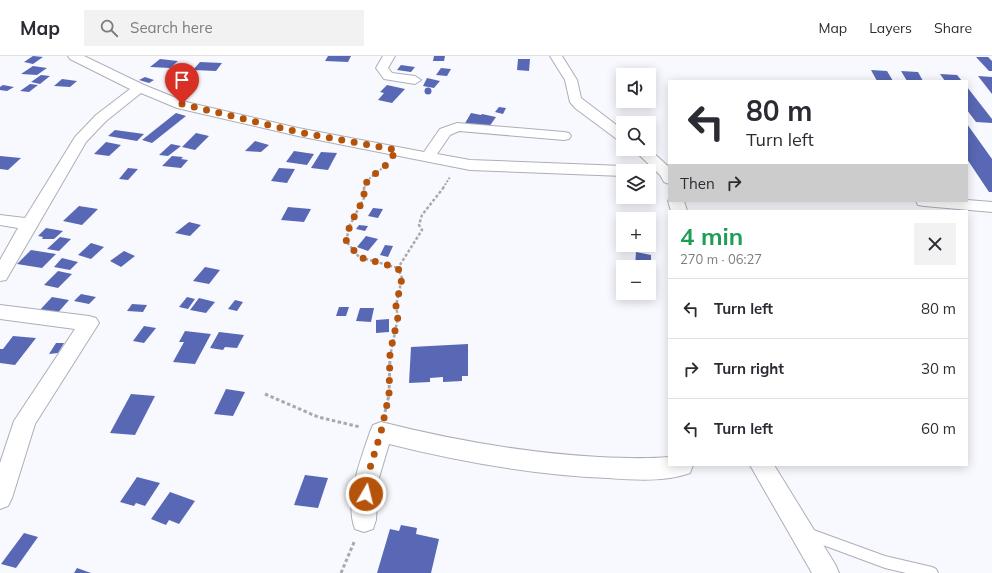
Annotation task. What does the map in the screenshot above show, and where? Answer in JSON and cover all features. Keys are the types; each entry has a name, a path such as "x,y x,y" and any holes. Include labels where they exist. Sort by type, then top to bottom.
{"street":[{"path":"74,56 139,88 182,104 298,132 397,150 457,163 486,166 616,171"},
{"path":"389,56 382,68 388,76 415,80"},
{"path":"556,56 571,80 575,99 580,105 616,132"},
{"path":"0,275 80,140 90,128 139,88"},
{"path":"428,157 445,132 457,127 564,136"},
{"path":"648,156 668,175"},
{"path":"656,173 668,175"},
{"path":"936,202 984,206 992,213"},
{"path":"0,220 29,224"},
{"path":"0,312 89,323 25,421 0,498"},
{"path":"364,520 366,481 381,432 410,440 515,458 584,467 628,469 678,466"},
{"path":"762,466 799,531 826,573"}],"lane":[{"path":"799,531 885,562 932,573"}],"path":[{"path":"397,150 386,165 370,178 364,186 364,198 350,225 346,240 359,257 398,268"},
{"path":"265,394 318,417 381,432 389,395 390,353 398,317 396,306 402,278 398,268 404,256 422,230 419,225 422,215 439,195 457,163"},
{"path":"341,573 364,520"}],"building":[{"path":"33,56 43,57 33,64 24,62"},
{"path":"328,56 351,56 348,62 325,61"},
{"path":"434,56 445,56 444,61 433,61"},
{"path":"976,57 988,57 992,61 992,71 989,71"},
{"path":"160,59 178,61 170,68 150,67"},
{"path":"518,59 530,59 529,71 517,70"},
{"path":"200,62 222,63 216,71 193,70"},
{"path":"401,65 415,67 411,72 397,70"},
{"path":"33,66 47,68 37,75 21,74"},
{"path":"441,68 451,69 447,76 436,75"},
{"path":"871,70 887,71 892,80 876,80"},
{"path":"901,71 918,72 922,80 906,80"},
{"path":"940,74 957,75 961,80 944,80"},
{"path":"41,75 50,76 40,84 31,82"},
{"path":"978,76 992,77 992,94"},
{"path":"145,77 154,80 149,83 139,80"},
{"path":"427,78 440,81 434,88 423,86"},
{"path":"62,79 77,81 70,87 54,86"},
{"path":"30,84 38,85 29,92 20,91"},
{"path":"3,85 14,87 7,91 0,90 0,87"},
{"path":"387,85 405,89 392,103 378,100 384,93 380,92"},
{"path":"428,88 431,91 428,94 425,91"},
{"path":"968,88 992,119 992,123 976,122 968,111"},
{"path":"499,107 506,108 503,114 495,112"},
{"path":"176,113 186,116 152,143 142,140"},
{"path":"471,113 496,117 489,127 464,125"},
{"path":"968,125 992,159 992,192 989,192 968,160"},
{"path":"115,130 144,134 137,141 108,136"},
{"path":"196,133 209,136 195,150 182,147"},
{"path":"255,141 269,145 261,152 245,151"},
{"path":"106,142 121,145 109,156 94,154"},
{"path":"171,144 181,146 168,156 159,155"},
{"path":"294,151 314,154 307,165 286,162"},
{"path":"321,152 337,153 328,170 311,168"},
{"path":"0,156 21,158 8,170 0,169"},
{"path":"172,156 183,157 181,159 188,160 181,168 162,166"},
{"path":"128,168 138,169 128,180 119,179"},
{"path":"279,168 295,169 287,183 271,181"},
{"path":"79,206 98,209 82,225 63,221"},
{"path":"288,207 311,209 304,222 281,220"},
{"path":"373,208 383,209 378,218 368,216"},
{"path":"189,222 201,225 190,236 175,233"},
{"path":"359,225 368,226 365,231 356,229"},
{"path":"46,228 63,231 54,239 42,239 43,237 38,236"},
{"path":"366,236 378,239 368,251 357,247"},
{"path":"60,237 71,239 59,251 47,249"},
{"path":"91,243 104,247 91,259 78,255"},
{"path":"385,245 393,246 388,257 380,255"},
{"path":"31,250 56,254 42,268 17,264"},
{"path":"124,251 135,256 121,267 110,261"},
{"path":"636,252 651,255 651,260 635,260"},
{"path":"62,258 78,262 70,270 54,267"},
{"path":"205,267 220,270 209,284 193,281"},
{"path":"58,271 72,274 58,288 44,285"},
{"path":"81,294 96,297 89,304 74,301"},
{"path":"52,297 69,300 55,316 38,312"},
{"path":"187,297 195,299 188,309 179,307"},
{"path":"199,298 215,302 206,313 190,310"},
{"path":"235,300 243,302 237,311 228,309"},
{"path":"132,304 147,305 143,312 127,311"},
{"path":"339,307 349,307 346,316 336,316"},
{"path":"360,308 374,308 371,322 356,321"},
{"path":"389,319 389,332 376,333 376,320"},
{"path":"144,326 156,328 144,343 133,341"},
{"path":"185,331 211,334 195,364 173,362 184,342 179,342"},
{"path":"219,332 244,335 237,348 225,347 223,350 210,348"},
{"path":"13,336 36,338 15,365 0,363 0,349 3,349"},
{"path":"56,343 64,343 58,353 49,354"},
{"path":"468,344 468,376 462,376 462,381 443,382 443,377 430,378 430,382 409,383 411,347"},
{"path":"226,389 245,392 233,416 214,414"},
{"path":"131,394 155,396 135,435 110,433"},
{"path":"305,475 328,478 318,508 294,505"},
{"path":"137,477 160,483 145,506 136,503 134,506 120,502"},
{"path":"170,492 195,501 179,524 169,520 166,525 151,519"},
{"path":"401,525 417,528 416,534 439,539 431,573 377,573 390,529 399,531"},
{"path":"24,533 38,537 16,568 1,564"},
{"path":"77,568 91,573 74,573"}],"route":[{"path":"182,104 298,132 397,150 386,165 370,178 364,186 364,198 350,225 346,240 359,257 398,268 402,278 396,306 398,317 390,353 389,395 381,432 366,481 366,494"}]}
